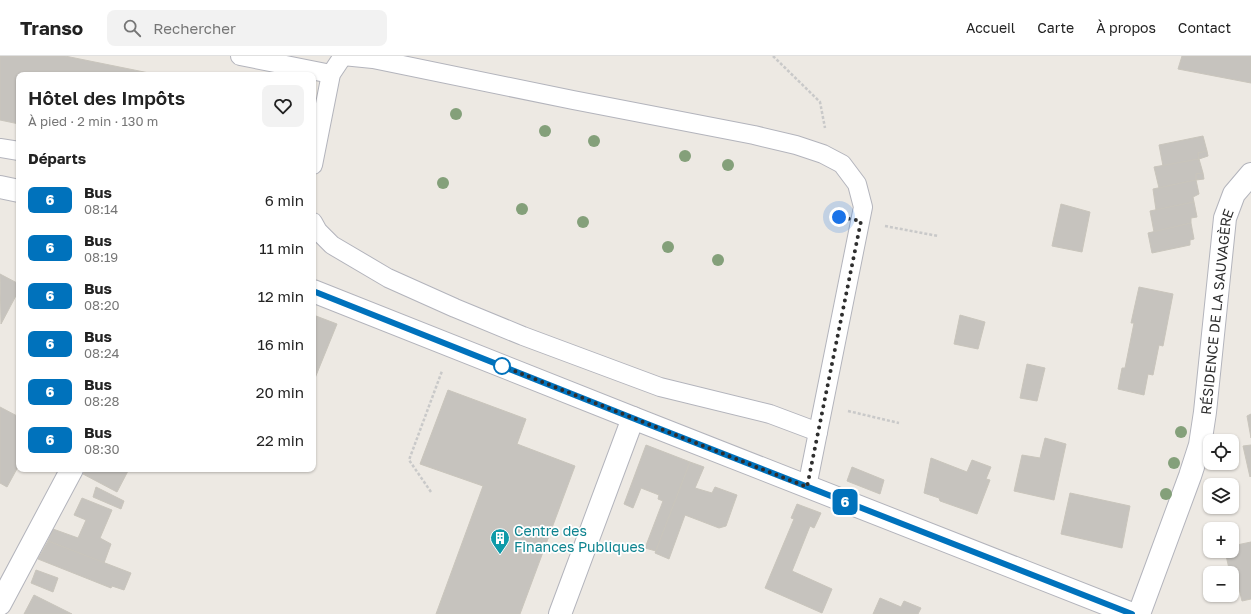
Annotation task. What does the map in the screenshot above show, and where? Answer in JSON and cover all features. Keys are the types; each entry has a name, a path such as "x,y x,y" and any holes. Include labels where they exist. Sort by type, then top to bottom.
{"street":[{"name":"RÉSIDENCE DE LA SAUVAGÈRE","path":"1139,614 1200,445 1206,412 1225,218 1234,194 1251,174"},
{"path":"0,187 16,190"},
{"path":"316,292 1132,614"},
{"path":"560,614 633,418"},
{"path":"0,604 70,472"}],"lane":[{"path":"240,56 330,74"},
{"path":"316,149 330,74 343,56 373,59 796,144 823,154 842,164 857,184 863,207 807,487"},
{"path":"0,148 16,151"},
{"path":"316,227 332,245 388,278 523,336 660,387 770,414 818,432"}],"path":[{"path":"774,56 820,102 826,135 823,154"},
{"path":"861,221 938,236"},
{"path":"431,492 409,460 451,346"}],"building":[{"path":"0,56 65,56 144,72 16,72 16,123 0,120"},
{"path":"1182,56 1251,56 1251,83 1178,69"},
{"path":"1203,136 1207,151 1198,153 1199,159 1163,166 1159,145"},
{"path":"1207,151 1208,156 1199,159 1198,153"},
{"path":"1199,159 1203,173 1196,174 1196,180 1159,188 1154,167"},
{"path":"1203,173 1204,179 1196,180 1196,174"},
{"path":"1196,180 1199,194 1193,197 1194,202 1156,210 1153,189"},
{"path":"1194,202 1197,217 1191,218 1191,223 1154,232 1150,211"},
{"path":"1061,204 1090,212 1082,252 1052,246"},
{"path":"1191,223 1194,239 1190,240 1190,245 1152,253 1148,233"},
{"path":"0,274 16,282 16,296 1,324"},
{"path":"1139,287 1173,294 1163,346 1159,345 1153,375 1148,374 1144,395 1118,389 1122,368 1125,368 1134,323 1131,323"},
{"path":"960,315 985,322 978,349 954,344"},
{"path":"316,316 337,324 316,376"},
{"path":"1027,364 1045,368 1037,401 1020,398"},
{"name":"Centre des Finances Publiques","path":"448,390 526,419 517,444 575,466 520,614 436,614 483,486 420,464"},
{"path":"0,407 16,415 16,470 7,487 0,483"},
{"path":"1251,414 1251,438 1247,416"},
{"path":"1045,438 1066,444 1054,500 1014,491 1022,455 1040,458"},
{"path":"646,445 690,462 656,551 645,548 663,501 658,499 659,495 641,488 633,508 624,504"},
{"path":"1251,445 1251,476 1250,477 1243,446"},
{"path":"931,458 967,472 972,460 991,467 986,479 990,480 977,514 940,501 939,498 924,493"},
{"path":"690,462 704,467 695,488 712,493 715,487 737,495 726,526 719,528 685,515 669,559 655,553"},
{"path":"852,467 884,480 880,494 847,481"},
{"path":"84,472 127,472 117,492 83,474"},
{"path":"96,487 124,501 121,509 93,497"},
{"path":"1070,493 1130,506 1122,548 1061,534"},
{"path":"82,498 112,510 100,538 111,544 104,563 48,541 53,529 78,538 86,520 74,515"},
{"path":"797,504 821,513 814,528 810,526 792,571 832,589 822,613 765,588 794,519 791,518"},
{"path":"48,541 131,573 124,590 112,586 111,588 38,559"},
{"path":"1251,542 1251,599 1242,601 1239,588 1239,566 1228,566 1227,558 1239,558 1239,545"},
{"path":"36,570 58,578 53,592 31,583"},
{"path":"34,595 72,614 24,614"},
{"path":"880,598 901,607 904,601 921,608 918,614 873,614"}],"bus line":[{"name":"6","path":"316,292 1132,614"}],"place":[{"name":"Centre des Finances Publiques","path":"500,555"}],"route":[{"path":"502,366 807,487 861,221 839,217"}]}
